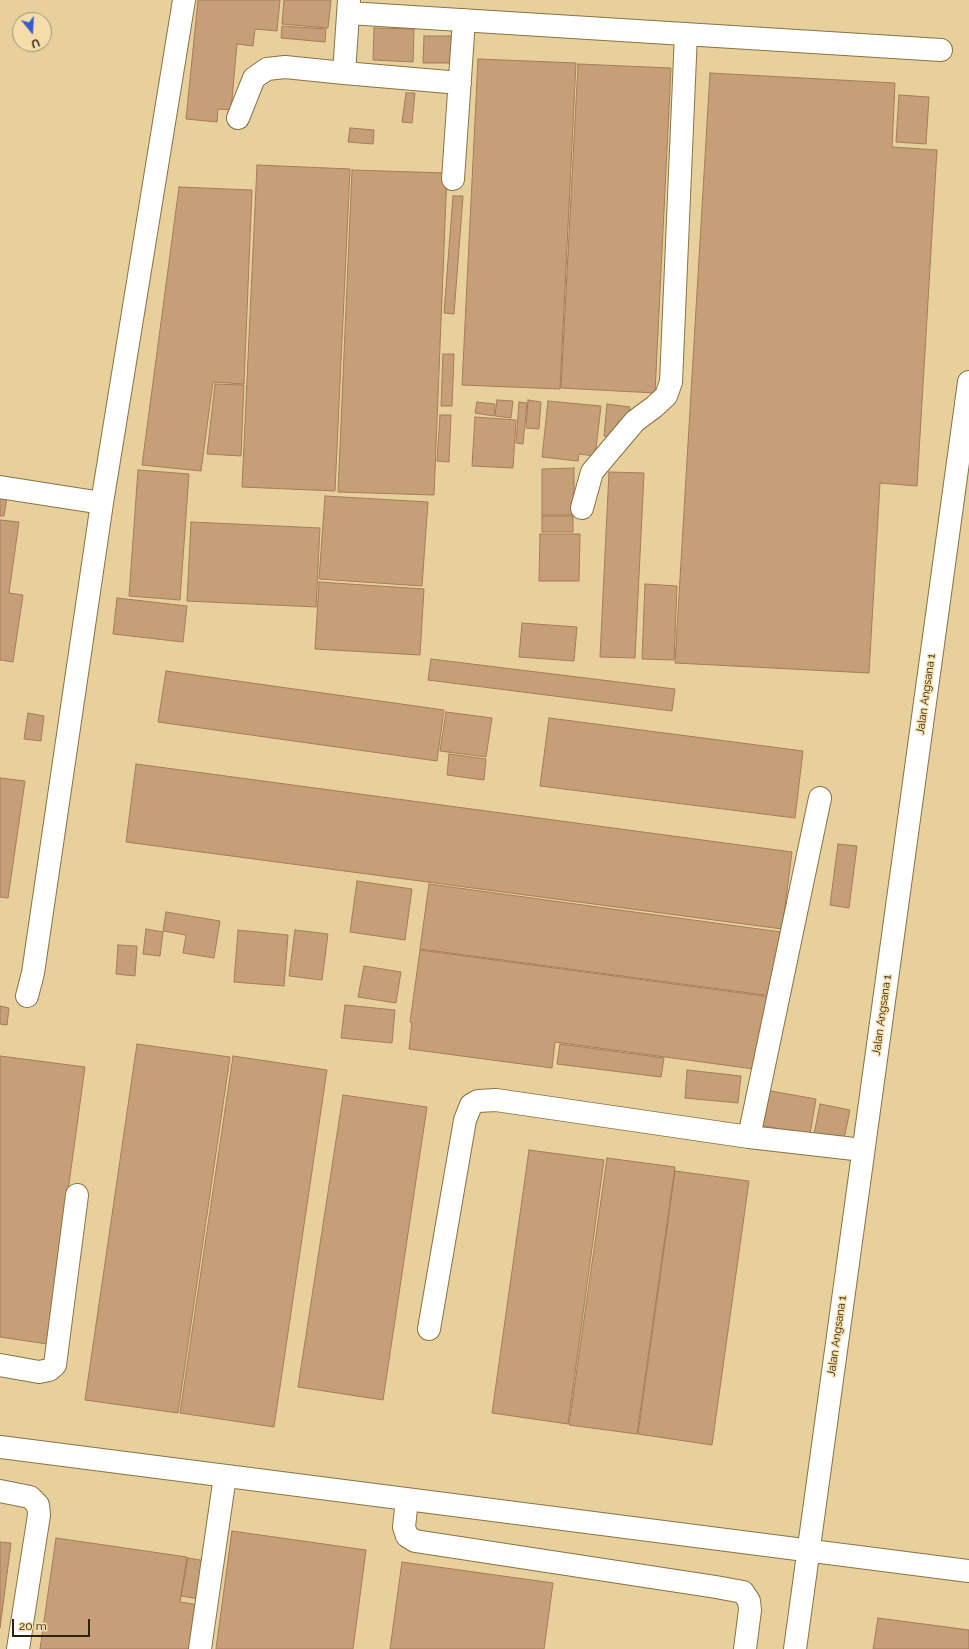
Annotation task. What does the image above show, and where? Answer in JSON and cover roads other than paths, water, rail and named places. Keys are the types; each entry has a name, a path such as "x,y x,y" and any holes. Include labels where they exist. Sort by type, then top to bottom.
{"street":[{"path":"28,996 33,973 102,503 184,0"},
{"path":"344,73 348,6 464,20 941,50"},
{"path":"453,179 464,20"},
{"path":"582,508 592,472 635,420 654,407 666,396 671,382 686,34"},
{"path":"238,118 254,78 267,69 285,67 460,83"},
{"name":"Jalan Angsana 1","path":"795,1649 863,1150 964,460 969,382"},
{"path":"0,487 102,503"},
{"path":"749,1137 820,798"},
{"path":"429,1329 465,1120 471,1105 478,1101 496,1100 749,1137 863,1150"},
{"path":"0,1366 38,1372 49,1370 55,1365 77,1195"},
{"path":"0,1447 969,1571"},
{"path":"200,1649 225,1476"},
{"path":"0,1491 30,1497 38,1505 39,1515 18,1649"},
{"path":"407,1499 404,1527 407,1536 415,1541 743,1592 749,1601 750,1610 745,1649"}]}
